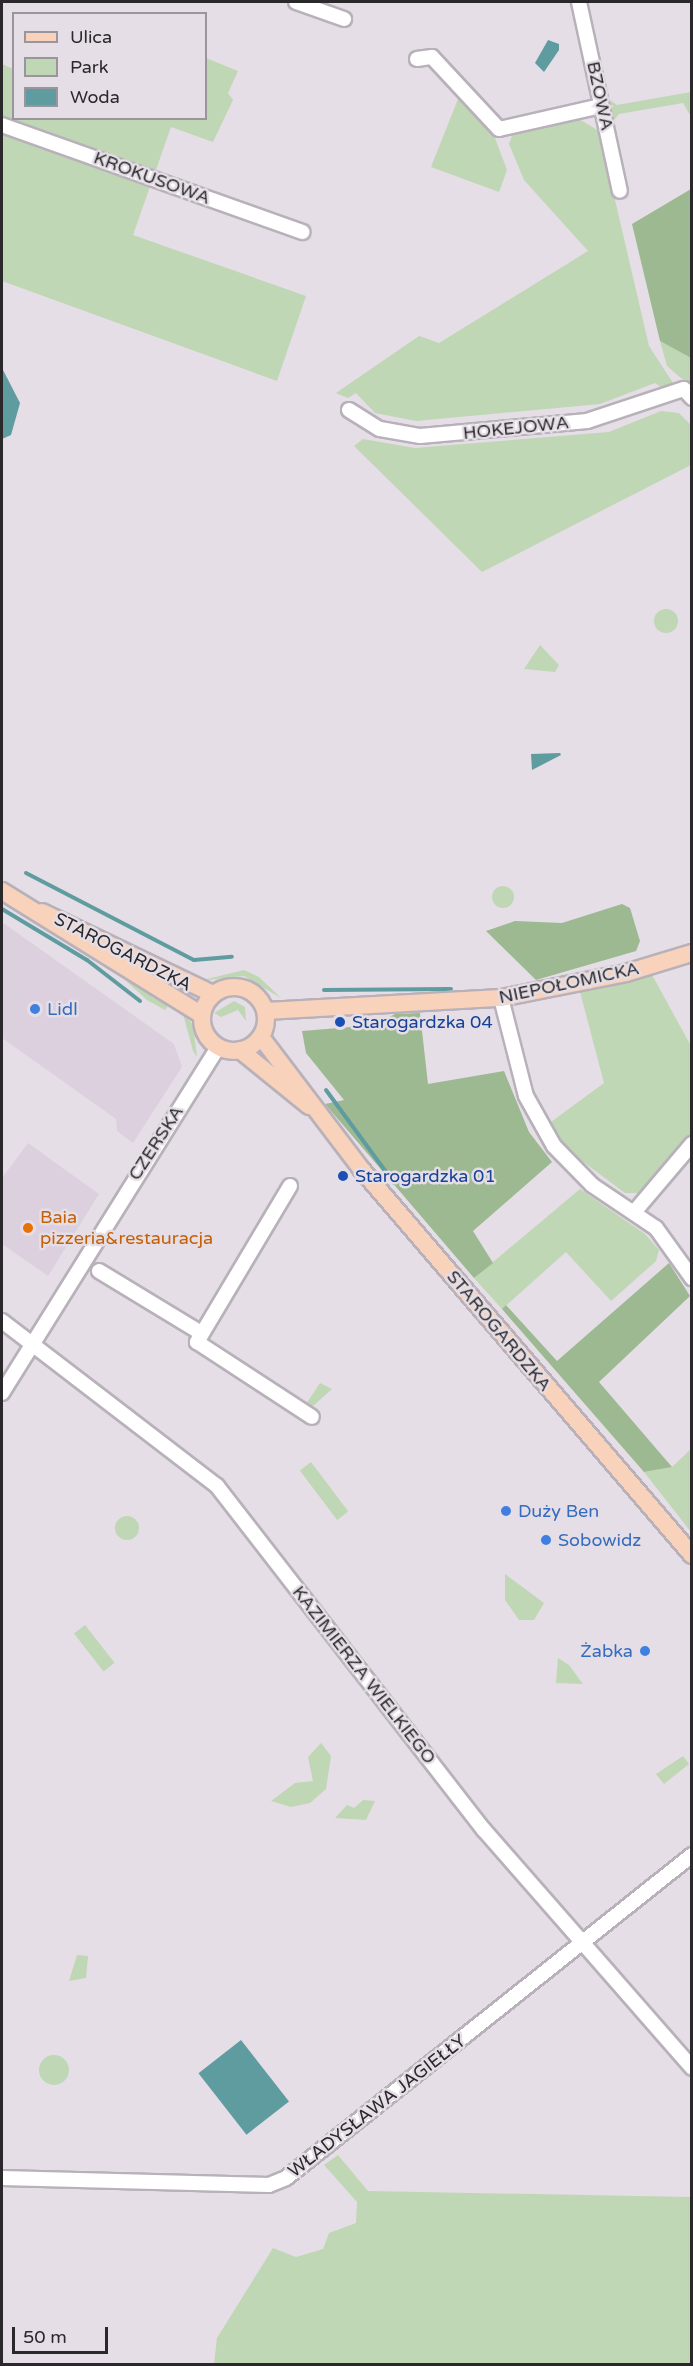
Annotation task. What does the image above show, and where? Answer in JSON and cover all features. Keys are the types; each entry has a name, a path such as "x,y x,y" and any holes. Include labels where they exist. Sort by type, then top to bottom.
{"main road":[{"name":"STAROGARDZKA","path":"2,891 202,1015"},
{"name":"STAROGARDZKA","path":"33,910 59,917 192,988 213,994"},
{"name":"NIEPOŁOMICKA","path":"266,1011 501,998 626,973 692,952"},
{"path":"244,988 266,1011 261,1037 240,1050 218,1047 206,1033 202,1015 213,994 244,988"},
{"name":"STAROGARDZKA","path":"261,1037 296,1077 309,1106"},
{"name":"STAROGARDZKA","path":"240,1050 309,1106 692,1555"}],"street":[{"path":"296,2 344,19"},
{"name":"BZOWA","path":"579,2 620,191"},
{"path":"417,59 432,57 499,129 601,106"},
{"name":"KROKUSOWA","path":"2,125 302,232"},
{"name":"HOKEJOWA","path":"349,410 403,436 454,435 612,417 688,394"},
{"path":"501,998 536,1119 591,1185 636,1210 692,1278"},
{"name":"CZERSKA","path":"2,1393 218,1047"},
{"path":"636,1210 692,1144"},
{"path":"290,1186 201,1333 199,1348 295,1414 312,1417"},
{"path":"101,1277 201,1333"},
{"name":"KAZIMIERZA WIELKIEGO","path":"2,1320 30,1346 217,1486 484,1830 692,2068"},
{"name":"WŁADYSŁAWA JAGIEŁŁY","path":"2,2178 269,2185 286,2178 692,1855"}],"shaded area":[{"path":"2,922 174,1044 182,1067 133,1143 117,1131 116,1119 2,1038"},
{"path":"28,1143 99,1194 48,1276 2,1244 2,1178"}],"green space":[{"path":"207,58 238,71 228,93 233,100 213,142 171,127 133,235 306,296 277,381 2,281 2,64 12,69 12,120 207,120"},
{"path":"691,92 691,117 683,103 619,114 614,120 610,100 617,105"},
{"path":"458,99 495,138 507,170 499,192 431,167"},
{"path":"579,119 599,131 649,346 675,386 665,390 655,383 600,404 416,421 375,413 356,393 348,398 336,393 419,336 439,343 588,251 524,180 509,144 514,130"},
{"path":"691,189 691,358 660,341 632,224"},
{"path":"660,341 691,358 691,387 667,366"},
{"path":"661,411 679,413 691,425 691,465 482,572 354,446 363,439 415,448 609,432"},
{"path":"666,609 671,610 677,616 677,626 671,632 666,633 661,632 655,626 654,621 655,616 661,610"},
{"path":"540,645 559,665 555,672 524,669"},
{"path":"503,886 511,889 514,897 511,905 503,908 495,905 492,897 495,889"},
{"path":"622,904 630,908 640,941 636,951 536,980 486,931 515,921 562,923"},
{"path":"114,970 170,1003 165,1010 147,1000"},
{"path":"244,970 259,977 281,998 244,976 199,981"},
{"path":"651,973 691,1046 691,1136 642,1193 625,1193 562,1146 551,1122 604,1083 580,992"},
{"path":"234,1001 245,1007 246,1021 238,1010 221,1017 214,1013"},
{"path":"182,1010 193,1025 197,1057 193,1051"},
{"path":"420,1013 428,1084 504,1071 529,1132 552,1162 473,1231 493,1263 474,1278 325,1104 344,1100 306,1053 302,1031 375,1025 395,1014"},
{"path":"580,1189 645,1234 659,1250 656,1261 611,1301 566,1252 502,1309 474,1278"},
{"path":"669,1263 690,1296 599,1382 672,1467 644,1472 502,1309 506,1305 557,1361"},
{"path":"320,1383 332,1389 313,1406 306,1404"},
{"path":"691,1449 691,1532 644,1472 672,1467"},
{"path":"311,1462 348,1512 337,1520 300,1470"},
{"path":"127,1516 136,1519 139,1528 136,1537 127,1540 118,1537 115,1528 118,1519"},
{"path":"505,1574 544,1603 534,1620 519,1620 505,1600"},
{"path":"85,1625 115,1663 104,1671 74,1634"},
{"path":"558,1658 569,1665 583,1684 556,1683"},
{"path":"321,1743 331,1756 326,1789 310,1803 291,1807 271,1801 295,1783 313,1781 308,1757"},
{"path":"683,1756 689,1764 664,1784 656,1774"},
{"path":"363,1800 375,1801 366,1820 335,1818 347,1805 354,1808"},
{"path":"77,1955 88,1956 86,1978 69,1981"},
{"path":"54,2055 60,2056 68,2064 68,2076 60,2084 54,2085 48,2084 40,2076 39,2070 40,2064 48,2056"},
{"path":"338,2155 368,2191 691,2197 691,2364 214,2364 217,2338 273,2248 296,2257 323,2249 329,2233 356,2223 357,2202 324,2165"}],"water":[{"path":"548,40 559,44 559,50 544,72 535,63"},
{"path":"2,368 20,403 11,435 2,439"},
{"path":"560,753 561,755 532,770 531,754"},
{"path":"241,2040 289,2101 246,2135 198,2073"}],"waterway":[{"path":"26,873 194,960 232,957"},
{"path":"2,909 87,960 140,1001"},
{"path":"324,990 451,989"},
{"path":"326,1090 394,1183"}],"place":[{"name":"Lidl","path":"35,1009"},
{"name":"Starogardzka 04","path":"340,1022"},
{"name":"Starogardzka 01","path":"343,1176"},
{"name":"Baia pizzeria&restauracja","path":"28,1228"},
{"name":"Duży Ben","path":"506,1511"},
{"name":"Sobowidz","path":"546,1540"},
{"name":"Żabka","path":"645,1651"}]}
